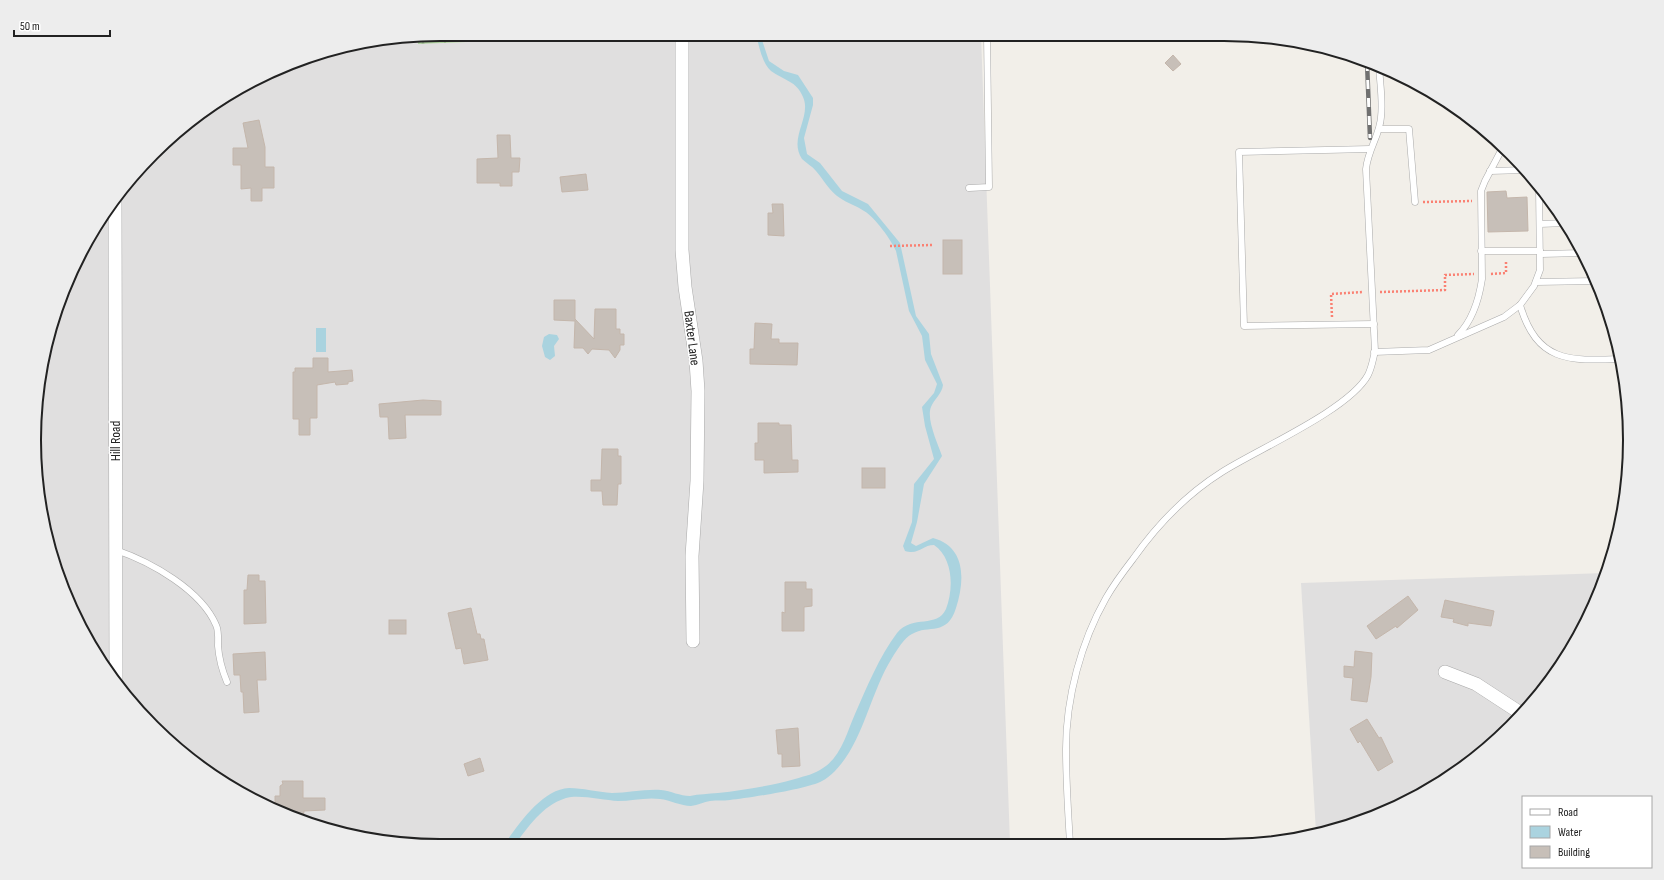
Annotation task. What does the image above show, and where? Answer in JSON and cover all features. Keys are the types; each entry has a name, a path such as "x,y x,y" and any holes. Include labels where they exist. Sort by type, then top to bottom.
{"street":[{"name":"Baxter Lane","path":"682,41 682,250 696,361 698,391 697,481 692,556 693,641"},
{"name":"Hill Road","path":"115,208 116,673"},
{"path":"1445,672 1476,684 1517,711"}],"lane":[{"path":"969,188 989,187 987,41"},
{"path":"1070,839 1066,748 1071,698 1078,668 1088,637 1096,618 1115,583 1169,514 1196,491 1222,472 1324,413 1348,397 1368,376 1374,352 1374,324 1366,169 1370,149 1379,129 1381,118 1379,72"},
{"path":"1379,129 1409,129 1415,202"},
{"path":"1370,149 1239,152 1244,326 1374,324"},
{"path":"1456,338 1469,321 1477,300 1482,279 1481,201 1483,186 1500,153"},
{"path":"1490,171 1518,170"},
{"path":"1374,352 1429,350 1504,317 1520,305 1536,282 1540,270 1540,224 1543,199"},
{"path":"1540,224 1559,223"},
{"path":"1481,251 1576,253"},
{"path":"1536,282 1590,281"},
{"path":"1520,305 1525,323 1532,334 1549,352 1582,359 1614,359"},
{"path":"116,550 132,556 177,582 190,592 207,610 217,626 221,668 227,682"}],"path":[{"path":"1415,202 1481,201"},
{"path":"890,246 932,245"},
{"path":"1483,274 1506,274 1506,259"},
{"path":"1333,324 1331,294 1445,290 1445,275 1476,274"}],"shaded area":[{"path":"492,41 981,41 1010,839 440,839 388,836 312,818 287,809 240,786 197,757 177,740 140,703 123,683 94,640 71,593 55,543 44,492 41,440 44,388 55,337 71,287 94,240 123,197 158,158 177,140 218,108 240,94 264,82 287,71 312,62 388,44 418,42 418,44"},
{"path":"1600,573 1582,616 1570,640 1556,662 1524,703 1487,740 1467,757 1424,786 1377,809 1352,818 1316,828 1301,583"}],"green space":[{"path":"492,41 418,44 418,42"}],"water":[{"path":"758,41 762,41 769,61 784,71 798,75 813,98 813,105 804,138 807,154 820,163 842,191 868,204 900,243 916,316 929,334 931,354 943,385 941,391 932,404 930,412 931,425 942,456 924,484 917,522 911,543 916,546 933,538 944,542 952,549 960,566 961,576 961,587 956,608 948,623 937,628 918,631 906,638 901,644 884,672 853,746 835,771 822,781 778,793 730,800 710,801 691,806 655,799 618,801 571,797 549,806 530,824 519,839 508,839 524,818 540,801 559,790 574,788 612,793 661,790 690,796 767,786 817,772 829,763 839,751 874,672 897,633 903,627 910,624 937,619 946,609 949,601 951,583 950,574 945,558 940,551 934,545 927,546 914,552 905,551 903,546 912,522 914,484 934,459 925,426 922,407 934,393 937,384 925,360 922,336 909,311 896,251 887,235 873,218 861,209 836,195 814,169 802,159 798,151 798,143 805,112 803,97 797,87 768,68 761,54"},
{"path":"316,328 326,328 326,352 316,352"},
{"path":"549,334 557,335 559,339 554,346 555,356 550,360 545,357 542,346 544,337"}],"building":[{"path":"1173,55 1181,64 1173,71 1165,63"},
{"path":"259,120 265,147 265,167 274,167 274,188 262,188 262,201 251,201 251,188 241,189 241,165 233,165 233,148 248,148 243,123"},
{"path":"497,135 510,135 511,158 520,158 519,172 512,172 512,186 500,186 500,183 477,183 477,159 498,158"},
{"path":"586,174 588,190 562,192 560,177"},
{"path":"1506,191 1507,198 1527,197 1528,231 1488,232 1487,192"},
{"path":"772,204 783,204 784,236 768,235 768,213 773,213"},
{"path":"943,240 962,240 962,274 943,274"},
{"path":"554,300 575,300 575,319 594,339 595,309 616,309 616,329 620,329 620,334 624,334 624,345 620,345 620,350 615,358 609,350 592,349 588,354 583,348 574,348 575,321 554,320"},
{"path":"755,323 772,324 771,339 779,339 779,343 798,343 797,365 750,364 750,349 754,349"},
{"path":"313,358 328,358 328,372 352,370 353,381 348,382 348,384 336,385 335,382 317,385 317,418 310,418 310,435 299,435 299,419 293,419 293,372 295,372 295,368 313,368"},
{"path":"423,400 441,401 441,415 405,415 406,438 389,439 388,417 380,417 379,404"},
{"path":"758,423 779,423 779,425 791,425 792,460 798,460 798,472 764,473 764,460 755,460 755,443 758,443"},
{"path":"602,449 618,449 618,456 621,456 621,484 618,484 617,505 603,505 602,491 591,491 591,480 601,480"},
{"path":"862,468 885,468 885,488 862,488"},
{"path":"248,575 259,575 259,581 265,581 266,623 244,624 244,590 247,590"},
{"path":"785,582 806,582 806,589 812,589 812,606 804,607 804,631 782,631 782,612 785,613"},
{"path":"1408,596 1418,610 1397,628 1396,626 1376,639 1367,626"},
{"path":"1445,600 1494,611 1491,626 1468,623 1468,626 1453,622 1454,619 1441,617"},
{"path":"471,608 477,634 480,634 481,639 484,639 488,660 464,664 461,648 456,649 448,613"},
{"path":"389,620 406,620 406,634 389,634"},
{"path":"1355,651 1372,653 1371,677 1367,702 1351,700 1353,678 1344,677 1344,666 1354,667"},
{"path":"265,652 266,680 257,680 259,712 244,713 243,692 241,692 240,675 234,675 233,654"},
{"path":"1367,719 1379,738 1381,737 1393,762 1378,771 1360,741 1358,743 1350,729"},
{"path":"798,728 800,766 782,767 782,754 778,754 776,730"},
{"path":"480,758 484,771 468,776 464,764"},
{"path":"282,781 303,781 303,798 325,798 325,810 304,811 304,815 275,803 275,796 280,796 280,786 283,784"}],"railway":[{"path":"1367,67 1370,138"}]}
